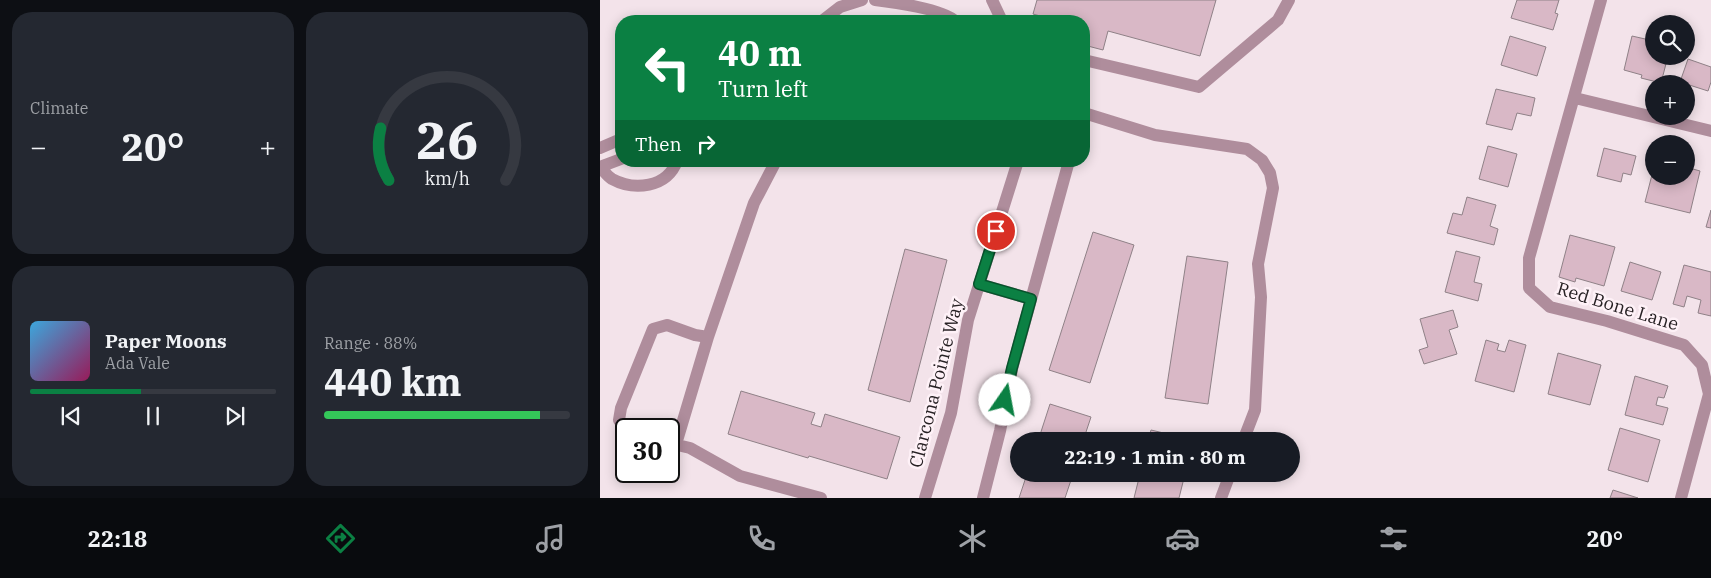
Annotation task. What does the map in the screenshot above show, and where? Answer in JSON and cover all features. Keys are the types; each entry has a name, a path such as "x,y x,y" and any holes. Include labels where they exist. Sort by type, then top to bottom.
{"street":[{"path":"831,15 840,7 862,0"},
{"path":"875,0 898,3 942,15"},
{"path":"992,0 999,15"},
{"path":"1090,61 1199,87 1278,20 1289,0"},
{"name":"Red Bone Lane","path":"1601,0 1529,258 1529,288 1550,307 1607,321 1684,346 1702,366 1710,394 1682,498"},
{"path":"1575,98 1711,131"},
{"path":"1090,115 1155,135 1247,150 1262,160 1270,173 1273,188 1258,264 1261,297 1255,410 1246,432"},
{"path":"600,148 615,142"},
{"path":"615,162 600,168 610,178 637,187 650,185 663,179 675,167"},
{"path":"680,420 754,203 772,167"},
{"name":"Clarcona Pointe Way","path":"925,498 951,413 968,320 1016,167"},
{"path":"983,498 1000,431 1012,368 1068,167"},
{"path":"979,284 1031,299"},
{"path":"619,418 621,408 653,329 667,324 695,335 708,337"},
{"path":"680,446 690,448 740,476 821,498"},
{"path":"1222,498 1227,482"}],"building":[{"path":"1037,0 1216,0 1200,56 1108,31 1103,50 1090,47 1090,15 1033,14"},
{"path":"1517,0 1559,0 1555,13 1558,14 1553,30 1511,18"},
{"path":"1510,36 1546,47 1537,76 1501,65"},
{"path":"1632,36 1645,39 1645,65 1666,65 1663,75 1645,75 1645,79 1641,78 1642,75 1624,70"},
{"path":"1695,61 1711,67 1711,82 1708,91 1695,87 1695,75 1682,75 1686,65 1695,65"},
{"path":"1496,89 1535,98 1531,116 1517,113 1512,130 1486,124"},
{"path":"1488,146 1517,154 1508,187 1479,179"},
{"path":"1604,148 1636,156 1631,175 1623,173 1621,182 1597,176"},
{"path":"1695,170 1700,171 1690,213 1645,202 1649,185 1695,185"},
{"path":"1467,197 1496,205 1490,226 1498,229 1494,245 1447,233 1453,213 1462,215"},
{"path":"1711,210 1711,228 1706,227"},
{"path":"1093,232 1134,245 1090,383 1049,370"},
{"path":"1570,235 1615,247 1604,286 1576,278 1575,282 1559,277"},
{"path":"905,249 947,260 910,402 868,390"},
{"path":"1456,251 1480,257 1474,282 1482,284 1478,301 1445,292"},
{"path":"1187,256 1228,262 1208,404 1165,398"},
{"path":"1630,262 1661,272 1652,300 1621,291"},
{"path":"1684,265 1711,272 1711,316 1698,313 1701,300 1687,296 1684,307 1673,304"},
{"path":"1453,310 1458,327 1449,330 1457,354 1424,364 1419,350 1428,347 1420,319"},
{"path":"1486,340 1499,344 1497,350 1505,352 1509,340 1526,345 1514,392 1475,381"},
{"path":"1558,353 1601,365 1590,405 1548,394"},
{"path":"1635,376 1668,386 1664,398 1658,397 1656,405 1668,408 1663,425 1625,415"},
{"path":"741,391 815,413 811,424 821,427 825,414 900,437 887,479 728,434"},
{"path":"1050,404 1091,417 1086,432 1041,432"},
{"path":"1620,428 1660,440 1648,482 1608,470"},
{"path":"1024,482 1070,482 1065,498 1019,498"},
{"path":"1138,482 1183,482 1179,498 1134,498"},
{"path":"1613,490 1638,498 1610,498"}],"route":[{"path":"996,231 979,284 1031,299 1005,400"}]}
